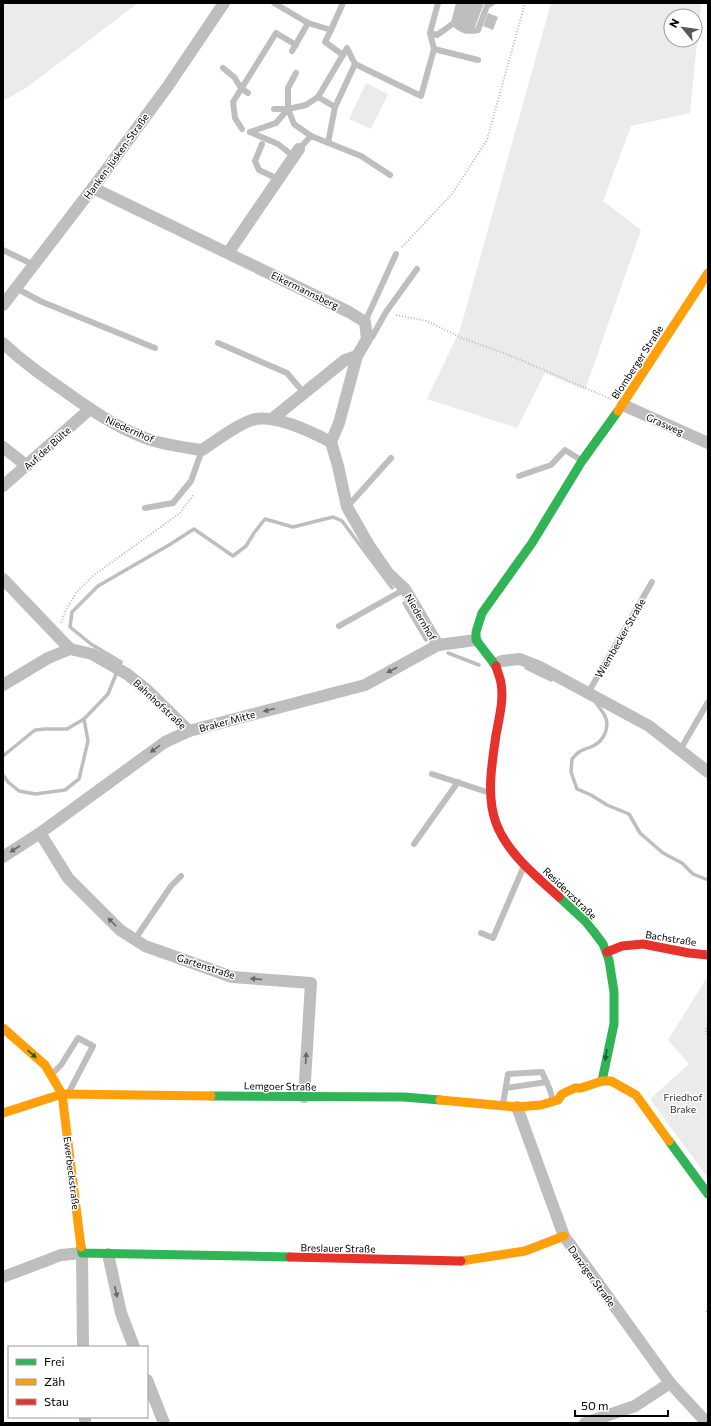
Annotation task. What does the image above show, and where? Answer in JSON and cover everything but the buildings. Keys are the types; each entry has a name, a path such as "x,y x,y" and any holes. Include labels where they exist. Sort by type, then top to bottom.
{"street":[{"name":"Hanken-Jüsken-Straße","path":"3,305 93,188 168,86 224,3"},
{"path":"228,253 296,153"},
{"name":"Eikermannsberg","path":"93,188 349,312 365,322"},
{"name":"Blomberger Straße","path":"476,640 476,632 482,613 532,543 582,461 623,405 708,274"},
{"path":"202,450 228,433 253,420 272,419 310,430 331,442 339,423 358,356 367,339 365,322"},
{"name":"Niedernhof","path":"3,343 25,363 114,424 146,438 172,446 202,450"},
{"path":"272,419 345,360 358,356"},
{"name":"Grasweg","path":"623,405 708,443"},
{"name":"Auf der Bülte","path":"3,486 90,409"},
{"name":"Niedernhof","path":"331,442 347,507 370,547 388,574 405,589 438,645"},
{"path":"3,447 27,466"},
{"path":"3,579 70,649 48,658 3,685"},
{"name":"Braker Mitte","path":"3,857 40,833 165,742 189,731 365,685 438,645 476,640"},
{"name":"Residenzstraße","path":"476,640 495,664 502,696 491,783 494,817 503,838 525,864 585,922 607,952 613,978 615,1001 613,1030 602,1081"},
{"name":"Bahnhofstraße","path":"70,649 92,654 127,674 147,690 189,731"},
{"path":"495,664 502,661 520,659 540,667 649,726 708,772"},
{"name":"Gartenstraße","path":"40,833 68,878 120,930 145,946 232,976 311,983 304,1097"},
{"name":"Bachstraße","path":"607,952 622,946 643,944 708,955"},
{"path":"3,1028 45,1066 65,1094"},
{"name":"Residenzstraße","path":"613,1030 617,1039 617,1054"},
{"name":"Lemgoer Straße","path":"3,1114 65,1094 404,1097 517,1107 541,1105 556,1101 562,1094 576,1088 582,1088 602,1081 616,1079 636,1096 708,1194"},
{"name":"Ewerbeckstraße","path":"65,1094 82,1253 81,1346"},
{"name":"Danziger Straße","path":"517,1107 564,1236 670,1383 707,1423"},
{"name":"Breslauer Straße","path":"108,1254 461,1261 525,1251 564,1236"},
{"path":"3,1277 61,1255 82,1253 108,1254 121,1313 134,1346"},
{"path":"148,1383 164,1423"},
{"path":"584,1423 635,1406 670,1383"}],"lane":[{"path":"274,3 308,23 331,30"},
{"path":"325,42 343,3"},
{"path":"274,110 306,105 318,97 347,48 356,64 422,96 434,49 430,33 438,3"},
{"path":"430,33 437,35 454,23 459,3"},
{"path":"454,23 459,29 471,32 478,30 486,6 492,3"},
{"path":"242,130 234,118 234,102 241,88 276,33 294,48 308,23"},
{"path":"319,38 343,55"},
{"path":"434,49 478,60"},
{"path":"328,143 335,107 356,64"},
{"path":"223,68 234,77 241,88 248,92"},
{"path":"296,73 288,88 288,109 294,124 311,136 361,156 390,175"},
{"path":"318,97 335,107"},
{"path":"288,109 276,123 250,132 296,153 311,136"},
{"path":"262,144 255,161 259,170 278,178"},
{"path":"3,250 34,264"},
{"path":"365,322 396,254"},
{"path":"367,339 372,337 386,312 417,269"},
{"path":"16,288 40,300 155,348"},
{"path":"218,343 287,373 304,393"},
{"path":"145,508 173,503 191,481 202,450"},
{"path":"519,476 551,465 565,450 582,461"},
{"path":"347,507 391,458"},
{"name":"Wiembecker Straße","path":"588,693 652,582"},
{"path":"339,626 405,589"},
{"path":"680,750 708,702"},
{"path":"432,774 491,794"},
{"path":"414,844 458,782"},
{"path":"481,933 493,938 525,864"},
{"path":"135,939 171,886 181,876"},
{"path":"51,1075 61,1065 78,1038 93,1046 65,1094"},
{"path":"503,1106 508,1074 542,1072 556,1101"},
{"path":"506,1088 547,1082"}],"path":[{"path":"396,254 452,194 487,140 525,3"},
{"path":"386,312 427,321 462,338 509,355 623,405"},
{"path":"60,626 66,610 76,593 94,575 180,513 196,490"},
{"path":"708,1018 706,1032 708,1038"}],"green space":[{"path":"3,3 138,3 26,88 3,101"},
{"path":"551,3 701,3 700,8 663,8 663,48 696,48 690,113 631,126 603,201 641,230 585,390 545,373 517,428 427,399 460,330"},
{"path":"366,83 388,94 371,129 349,119"},
{"name":"Friedhof Brake","path":"708,976 708,1178 650,1099 689,1064 668,1040"}],"shaded area":[{"path":"462,3 484,3 475,27 465,29 456,22"},
{"path":"488,13 498,17 493,30 483,26"}],"waterway":[{"path":"3,756 35,730 67,729 84,719 108,694 121,662 91,644 70,627 72,612 98,586 194,529 233,556 246,546 265,519 293,527 333,517 342,521 392,588"},
{"path":"404,603 426,640"},
{"path":"448,653 479,665"},
{"path":"526,668 551,680"},
{"path":"596,703 605,716 607,725 603,737 597,744 579,752 572,759 571,772 577,789 591,795 607,805 629,814 640,833 663,853 682,863 693,874 708,880"},
{"path":"3,775 8,782 19,791 35,794 65,790 79,779 88,741 84,719"}],"traffic: fast":[{"path":"496,666 476,640 476,632 482,613 532,543 582,461 618,411"},
{"path":"559,897 585,921 594,932 603,944 609,960 614,992 614,1024 602,1081"},
{"path":"211,1096 404,1097 440,1100"},
{"path":"669,1141 708,1194"},
{"path":"81,1247 82,1253 290,1257"}],"traffic: slow":[{"path":"618,411 708,273"},
{"path":"3,1028 45,1065 62,1094 81,1247"},
{"path":"440,1100 517,1107 541,1105 558,1100 562,1094 575,1088 581,1088 602,1081 611,1081 636,1095 669,1141"},
{"path":"3,1113 62,1094 211,1096"},
{"path":"461,1261 525,1251 564,1236"}],"traffic: jam":[{"path":"496,666 501,683 502,696 491,779 491,802 493,813 496,823 507,844 523,863 559,897"},
{"path":"607,952 622,946 643,944 708,955"},
{"path":"290,1257 461,1261"}]}
